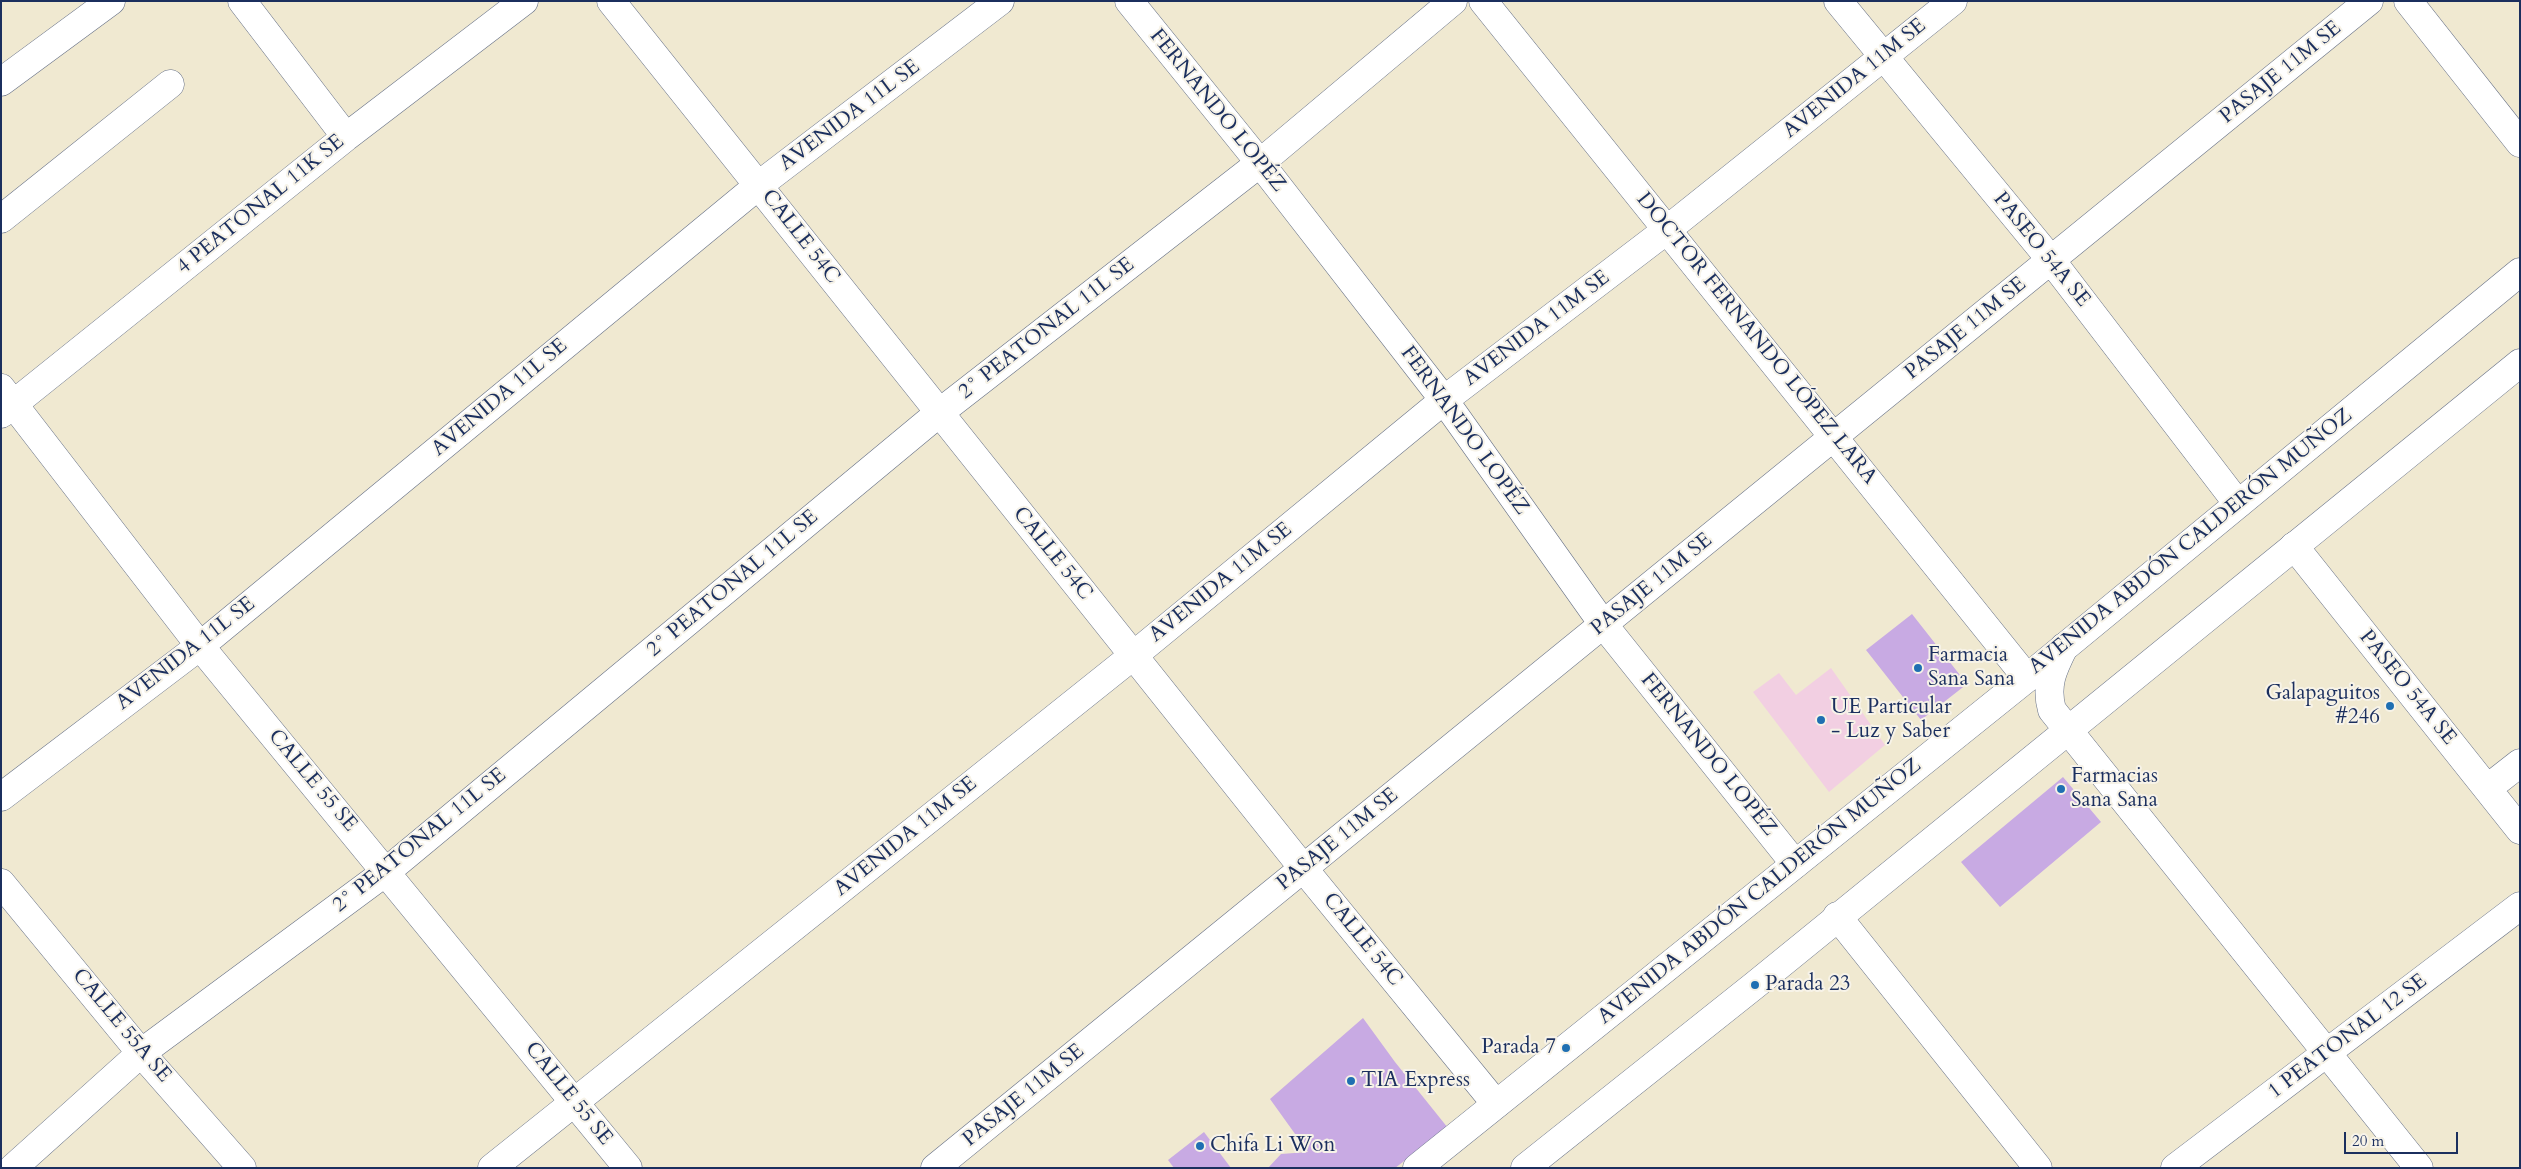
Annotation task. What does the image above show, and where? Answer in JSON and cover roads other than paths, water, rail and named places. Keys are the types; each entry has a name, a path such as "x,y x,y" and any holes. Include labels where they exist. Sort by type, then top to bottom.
{"street":[{"path":"1,82 111,1"},
{"path":"242,1 346,137"},
{"name":"4 PEATONAL 11K SE","path":"5,402 524,1"},
{"name":"CALLE 54C","path":"611,1 1303,868 1496,1104"},
{"name":"AVENIDA 11L SE","path":"1,797 200,646 759,185 1000,1"},
{"name":"FERNANDO LOPÉZ","path":"1129,1 1260,163 1444,400 1604,624 1795,864"},
{"name":"2° PEATONAL 11L SE","path":"13,1168 141,1053 387,872 938,413 1260,163 1452,1"},
{"name":"DOCTOR FERNANDO LÓPEZ LARA","path":"1483,1 2027,678"},
{"name":"PASEO 54A SE","path":"1838,1 2051,260 2238,504"},
{"name":"AVENIDA 11M SE","path":"492,1168 1134,655 1444,400 1668,229 1953,1"},
{"name":"PASAJE 11M SE","path":"935,1168 2369,1"},
{"path":"2408,1 2520,143"},
{"path":"1,219 170,84"},
{"name":"AVENIDA ABDÓN CALDERÓN MUÑOZ","path":"1417,1168 2027,678 2520,272"},
{"path":"1528,1167 2520,363"},
{"name":"CALLE 55 SE","path":"5,402 200,646 628,1168"},
{"name":"PASEO 54A SE","path":"2294,546 2520,830"},
{"path":"2064,647 2052,670 2048,693 2052,710 2419,1168"},
{"path":"2488,788 2520,763"},
{"name":"CALLE 55A SE","path":"1,883 141,1053 242,1168"},
{"name":"1 PEATONAL 12 SE","path":"2175,1168 2520,906"},
{"path":"1837,916 2030,1165"}],"place":[{"name":"Farmacia Sana Sana","path":"1918,668"},
{"name":"Galapaguitos #246","path":"2390,706"},
{"name":"UE Particular - Luz y Saber","path":"1821,720"},
{"name":"Farmacias Sana Sana","path":"2061,789"},
{"name":"Parada 23","path":"1755,985"},
{"name":"Parada 7","path":"1566,1048"},
{"name":"TIA Express","path":"1351,1081"},
{"name":"Chifa Li Won","path":"1200,1146"}]}
